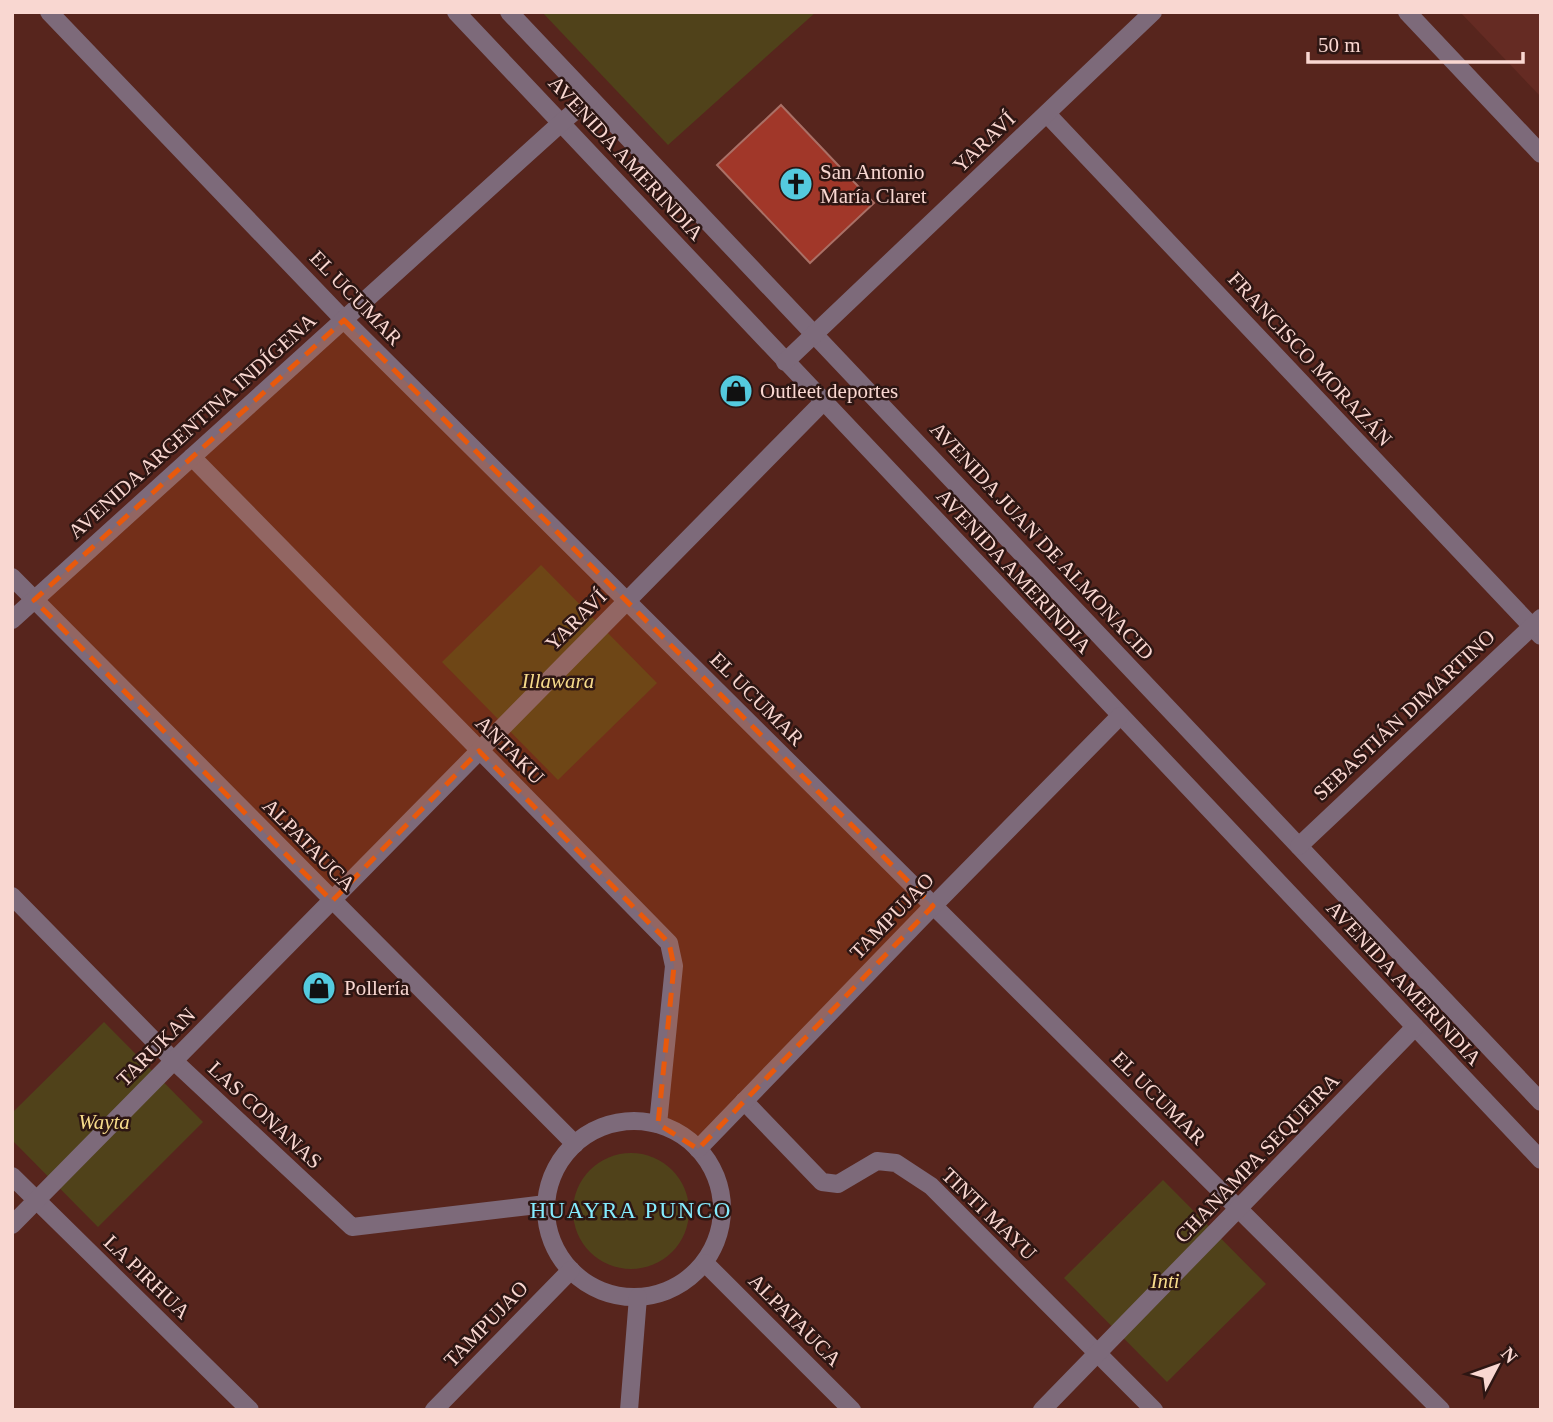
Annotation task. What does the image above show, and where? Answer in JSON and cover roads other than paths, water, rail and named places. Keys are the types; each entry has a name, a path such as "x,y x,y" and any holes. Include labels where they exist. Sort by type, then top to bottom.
{"street":[{"name":"EL UCUMAR","path":"49,12 344,320 1441,1410"},
{"name":"AVENIDA AMERINDIA","path":"456,12 1541,1160"},
{"name":"AVENIDA JUAN DE ALMONACID","path":"509,12 1541,1102"},
{"name":"YARAVÍ","path":"785,362 1153,12"},
{"path":"1407,12 1541,154"},
{"name":"AVENIDA ARGENTINA INDÍGENA","path":"12,620 590,98"},
{"name":"FRANCISCO MORAZÁN","path":"1047,114 1538,627"},
{"name":"YARAVÍ","path":"332,901 823,402"},
{"name":"ANTAKU","path":"192,457 669,943 674,966 658,1124"},
{"name":"ALPATAUCA","path":"12,577 575,1144"},
{"name":"SEBASTIÁN DIMARTINO","path":"1299,846 1538,627"},
{"name":"TAMPUJAO","path":"698,1149 1121,716"},
{"name":"LAS CONANAS","path":"12,895 174,1061 352,1227 546,1205"},
{"name":"TARUKAN","path":"12,1225 332,901"},
{"name":"CHANAMPA SEQUEIRA","path":"1042,1410 1415,1027"},
{"name":"TINTI MAYU","path":"744,1101 822,1182 838,1184 877,1161 896,1164 931,1186 1154,1410"},
{"path":"629,1121 658,1124 680,1134 698,1149 713,1169 721,1192 722,1217 717,1241 705,1263 686,1281 663,1293 638,1297 614,1295 590,1286 571,1270 557,1251 549,1228 546,1205 551,1182 560,1161 575,1144 600,1128 629,1121"},
{"name":"LA PIRHUA","path":"12,1176 250,1410"},
{"name":"ALPATAUCA","path":"705,1263 852,1410"},
{"name":"TAMPUJAO","path":"434,1410 571,1270"},
{"path":"629,1410 638,1297"}],"place":[{"name":"San Antonio María Claret","path":"796,184"},
{"name":"Outleet deportes","path":"736,391"},
{"name":"Pollería","path":"319,988"}],"district":[{"name":"HUAYRA PUNCO","path":"631,1210"}],"park label":[{"name":"Illawara","path":"558,681"},
{"name":"Wayta","path":"104,1122"},
{"name":"Inti","path":"1165,1281"}]}
